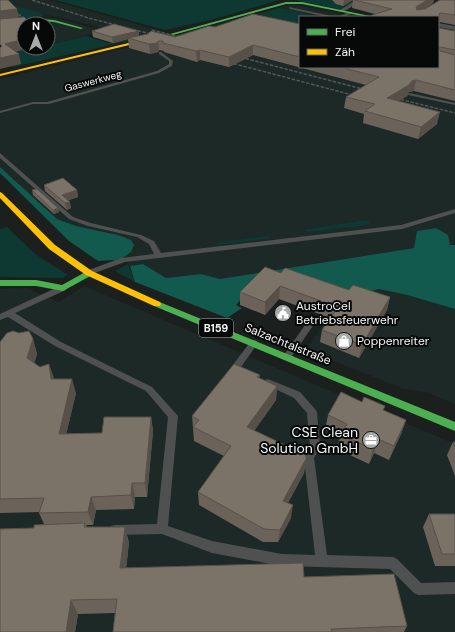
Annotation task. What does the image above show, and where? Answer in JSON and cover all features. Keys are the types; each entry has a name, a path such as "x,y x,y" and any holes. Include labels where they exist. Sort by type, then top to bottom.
{"street":[{"path":"343,13 360,0"},
{"path":"172,34 286,3 302,3 343,13 366,16"},
{"path":"0,24 30,20 48,20 81,28"},
{"path":"439,25 455,28"},
{"path":"439,30 455,33"},
{"path":"0,74 145,40"},
{"name":"Salzachtalstraße","path":"0,194 52,247 89,273 164,307 455,427"},
{"path":"0,283 36,283 63,288 89,273"}],"lane":[{"path":"290,8 327,16"},
{"name":"Gaswerkweg","path":"0,112 32,103 47,103 158,72 172,65 171,61 160,53"},
{"path":"410,94 455,104"},
{"path":"0,155 71,218 85,224 111,229 149,241 155,247 158,255"},
{"path":"89,273 124,260 402,227 455,211"},
{"path":"4,315 63,288"},
{"path":"4,315 58,344 149,389 173,416 162,529"},
{"path":"287,357 313,320"},
{"path":"254,343 235,368 297,395 312,412 315,447 309,458 322,561"},
{"path":"105,531 162,529 220,548 282,560 393,563 418,589 455,588"}],"shaded area":[{"path":"0,0 50,0 176,35 290,5 351,16 299,16 299,68 439,68 439,65 455,37 455,245 449,246 436,228 417,231 414,248 220,279 201,274 166,278 143,264 130,266 123,258 131,252 118,235 76,226 57,219 0,167 0,79 153,41 56,16 40,14 0,2"},
{"path":"56,18 104,31 56,43"},
{"path":"16,22 16,51 0,54 0,25"},
{"path":"84,286 455,444 455,632 0,632 0,289 27,288 59,302"},
{"path":"379,289 407,295 455,309 455,404 425,392 404,389 306,350 341,298"}],"green space":[{"path":"56,0 279,0 218,18 165,30"},
{"path":"295,0 356,0 340,9"},
{"path":"0,2 42,13 41,14 46,16 18,16"},
{"path":"279,8 311,15 299,16 299,25 260,14"},
{"path":"132,35 141,38 13,67 0,58 0,54 16,51 16,56 56,56 56,43 86,36 108,43"},
{"path":"0,167 57,219 76,226 118,235 131,240 134,245 131,252 123,258 98,261 69,241 0,173"},
{"path":"366,220 370,223 366,225 308,232 304,230"},
{"path":"7,227 35,254 68,275 63,278 0,277 0,229"},
{"path":"436,228 448,235 450,245 455,245 455,309 407,295 379,289 357,295 260,279 236,305 242,308 227,318 135,282 130,266 143,264 166,278 201,274 220,279 414,248 417,231"},
{"path":"268,236 272,238 217,245 217,243 220,242"},
{"path":"128,264 135,282 115,271"}],"building":[{"path":"0,0 8,0 17,9 0,11"},
{"path":"354,0 427,0 416,7 417,10 425,9 440,0 455,0 455,15 440,13 439,16 369,16 392,9"},
{"path":"253,14 299,24 299,57 253,45 229,57 163,43 163,41 149,44 128,38 148,34 151,31 175,37 209,26 215,27"},
{"path":"16,18 16,41 5,44 16,52 16,55 0,58 0,48 2,46 0,44 0,19"},
{"path":"114,24 139,31 112,37 92,31"},
{"path":"439,28 455,31 455,50 441,47 439,48"},
{"path":"439,48 440,51 455,55 455,90 416,80 412,81 409,85 387,98 440,112 421,127 365,111 375,104 346,97 379,77 344,68 439,68"},
{"path":"63,178 77,190 62,195 70,202 65,203 44,185"},
{"path":"37,189 58,208 53,210 32,190"},
{"path":"265,267 281,273 285,268 349,290 353,285 390,297 362,345 322,330 338,307 280,286 265,302 240,292"},
{"path":"13,331 19,333 29,331 33,339 27,358 40,367 49,364 51,379 72,379 59,434 102,433 104,417 151,417 145,483 132,483 131,495 91,497 88,512 39,513 44,498 0,499 0,342 7,333"},
{"path":"234,364 260,375 257,377 277,386 247,427 306,455 306,459 283,501 293,505 280,530 264,529 198,492 231,446 193,427 199,420 192,416"},
{"path":"341,392 362,402 364,397 385,406 383,410 406,420 394,446 378,439 373,449 341,435 347,424 328,415"},
{"path":"429,514 455,514 455,554 442,554"},
{"path":"85,523 84,527 125,527 120,568 303,563 304,577 394,574 407,626 331,629 332,632 113,632 117,599 71,600 66,632 0,632 0,529 34,528 34,525"}],"railway":[{"path":"32,0 92,19 159,36"},
{"path":"0,5 21,16"},
{"path":"152,30 187,39"},
{"path":"236,56 370,91"},
{"path":"224,61 360,97"},
{"path":"391,97 455,113"}],"traffic: fast":[{"path":"172,34 286,3 302,3 368,16"},
{"path":"0,24 40,20 54,21 81,28"},
{"path":"0,283 36,283 63,288 89,273"},
{"path":"157,304 455,427"}],"traffic: slow":[{"path":"0,75 145,40"},
{"path":"0,194 52,247 89,273 157,304"}],"place":[{"name":"AustroCel Betriebsfeuerwehr","path":"283,313"},
{"name":"Poppenreiter","path":"344,341"},
{"name":"CSE Clean Solution GmbH","path":"371,440"}]}
